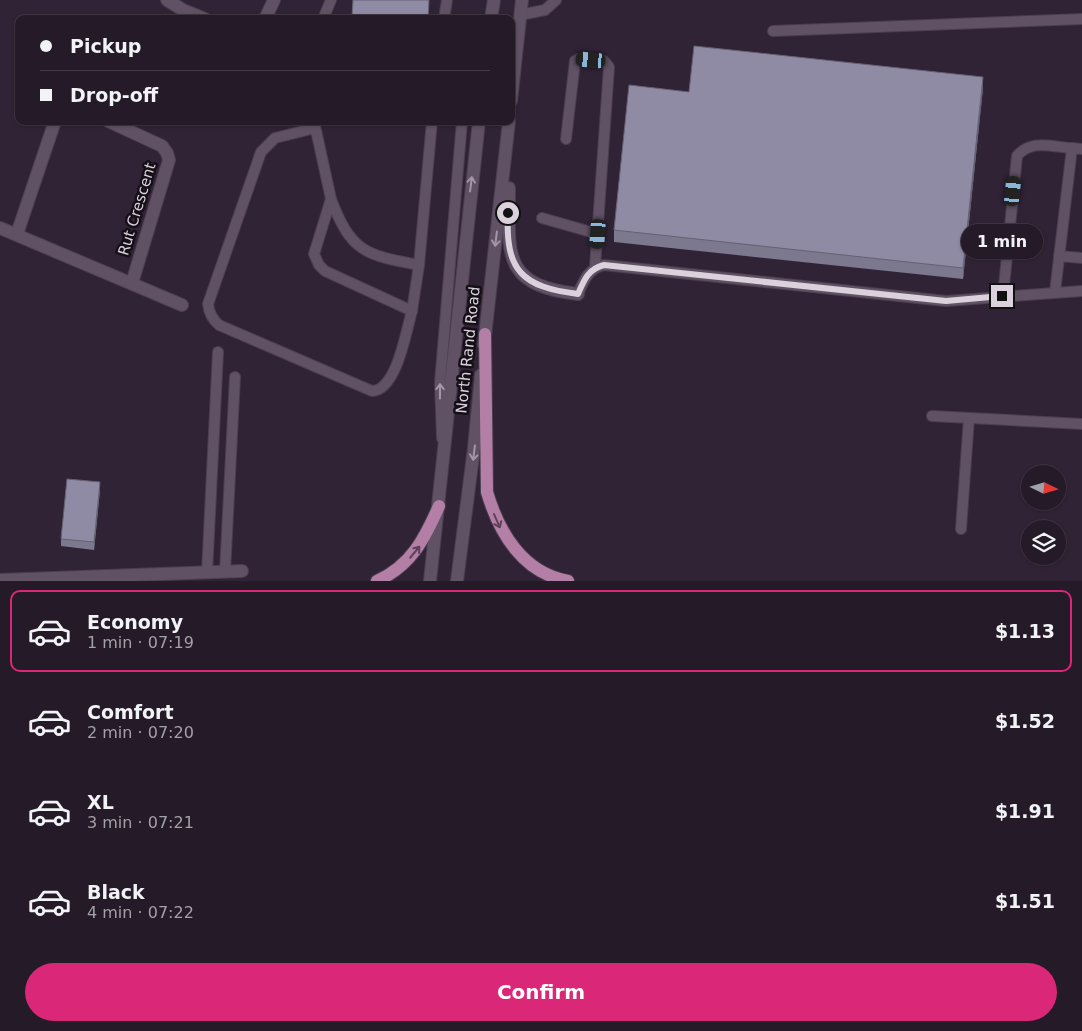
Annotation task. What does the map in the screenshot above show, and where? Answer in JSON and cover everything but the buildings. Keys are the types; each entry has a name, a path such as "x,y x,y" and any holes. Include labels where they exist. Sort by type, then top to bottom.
{"main road":[{"path":"167,0 196,15"},
{"path":"267,15 274,0"},
{"path":"515,63 522,0"},
{"path":"17,234 54,125"},
{"name":"Rut Crescent","path":"117,125 162,146 169,160 132,282"},
{"name":"North Rand Road","path":"430,581 479,125"},
{"path":"509,125 507,227 509,250 523,276 534,284 558,292 578,294"},
{"name":"North Rand Road","path":"457,581 474,448 509,125"},
{"path":"0,228 132,282 182,305"},
{"path":"485,334 487,492 492,512 506,538 522,557 548,574 568,581"},
{"path":"377,581 402,565 417,550 439,506"},
{"path":"0,580 242,571"}],"lane":[{"path":"325,15 331,0"},
{"path":"445,15 447,0"},
{"path":"520,15 545,10 556,0"},
{"path":"773,31 1082,19"},
{"path":"566,139 575,61 578,59 604,61 609,68 595,267"},
{"path":"419,265 377,257 362,249 349,238 341,226 331,199 314,125 275,138 260,152 208,304 214,321 375,391 381,389 392,378 412,311 419,265 432,125"},
{"path":"444,457 440,383 462,125"},
{"path":"1002,296 1017,156 1024,148 1030,145 1077,149 1059,256 1055,292"},
{"path":"331,199 314,254 319,266 325,271 412,311"},
{"path":"542,218 598,234"},
{"path":"1059,256 1082,258"},
{"path":"578,294 587,274 595,267 614,265 946,301 1055,292 1082,292"},
{"path":"207,572 218,352"},
{"path":"225,572 235,377"},
{"path":"932,416 1082,424"},
{"path":"961,529 969,418"}],"route":[{"path":"508,213 509,250 516,266 523,276 534,284 558,292 578,294 587,274 595,267 614,265 906,298 946,301 1002,296"}]}
